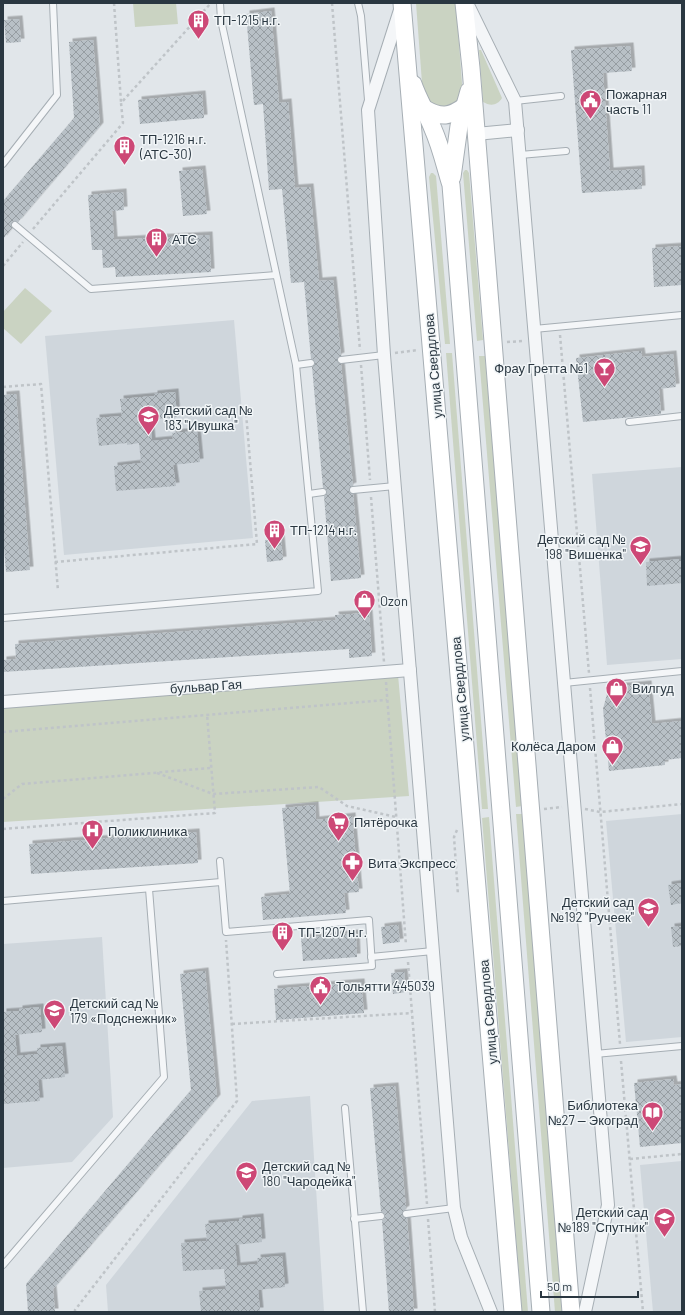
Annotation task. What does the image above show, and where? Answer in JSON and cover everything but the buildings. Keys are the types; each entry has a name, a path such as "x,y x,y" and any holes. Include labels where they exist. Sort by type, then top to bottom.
{"main road":[{"name":"улица Свердлова","path":"402,3 513,1312"},
{"name":"улица Свердлова","path":"464,3 471,68 572,1312"},
{"name":"улица Свердлова","path":"407,66 418,99 425,109 442,152 451,185 541,1312"},
{"name":"улица Свердлова","path":"451,185 459,126 468,96 471,68"},
{"path":"425,109 435,115 445,116 456,112 465,106"}],"street":[{"path":"402,3 368,110 384,355 454,1208 461,1237 491,1312"},
{"path":"467,3 515,101 518,130 608,1205 586,1312"},
{"path":"476,134 518,130"},
{"name":"бульвар Гая","path":"3,702 410,670"}],"lane":[{"path":"3,164 58,95 52,3"},
{"path":"3,618 318,591 296,365 221,20 220,3"},
{"path":"358,3 361,16 368,110"},
{"path":"515,101 561,96"},
{"path":"520,155 566,151"},
{"path":"15,224 91,289 276,275"},
{"path":"535,334 559,327 682,315"},
{"path":"341,360 384,355"},
{"path":"296,365 312,363"},
{"path":"629,422 682,416"},
{"path":"353,490 395,486"},
{"path":"308,494 323,492"},
{"path":"564,683 682,670"},
{"path":"220,861 226,932 369,920 372,966 277,974"},
{"path":"3,901 221,882"},
{"path":"3,1265 164,1077 149,889"},
{"path":"371,957 433,951"},
{"path":"595,1054 682,1046"},
{"path":"345,1108 363,1312"},
{"path":"406,1214 454,1208"},
{"path":"354,1219 381,1216"}],"path":[{"path":"3,266 123,123 114,3"},
{"path":"121,103 211,3"},
{"path":"332,3 435,1312"},
{"path":"559,327 642,1312"},
{"path":"501,343 535,334"},
{"path":"384,355 423,350"},
{"path":"3,387 41,384 58,591"},
{"path":"55,562 257,544 246,413"},
{"path":"3,732 387,700"},
{"path":"3,829 215,813 207,714"},
{"path":"3,799 22,784 211,768"},
{"path":"157,773 213,794 319,787 347,806 396,817"},
{"path":"600,812 682,804"},
{"path":"457,830 454,837 458,895"},
{"path":"75,1312 75,1310 237,1101 226,932"},
{"path":"232,1024 412,1013"},
{"path":"630,1159 682,1154"}],"shaded area":[{"name":"Детский сад № 183 \"Ивушка\"","path":"234,320 253,538 64,555 45,336"},
{"name":"Детский сад № 198 \"Вишенка\"","path":"682,467 682,659 607,665 592,474"},
{"name":"Детский сад №192 \"Ручеек\"","path":"682,814 682,1037 626,1042 606,821"},
{"name":"Детский сад № 179 «Подснежник»","path":"102,937 113,1117 72,1162 3,1168 3,944"},
{"name":"Детский сад № 180 \"Чародейка\"","path":"310,1096 324,1312 108,1312 106,1285 252,1101"},
{"name":"Детский сад №189 \"Спутник\"","path":"682,1161 682,1312 653,1312 640,1165"}],"green space":[{"path":"133,3 176,3 178,24 135,27"},
{"path":"416,3 456,3 463,97 459,104 438,111 423,96"},
{"path":"479,50 481,50 502,98 496,104 491,105 483,102"},
{"path":"465,170 469,173 483,340 477,341 463,173"},
{"path":"431,173 436,176 450,344 445,344 429,177"},
{"path":"25,288 52,311 21,344 3,328 3,312"},
{"path":"446,353 452,353 488,809 482,809"},
{"path":"479,356 485,356 522,806 516,807"},
{"path":"398,675 409,796 3,822 3,708"},
{"path":"516,814 523,814 562,1312 555,1312"},
{"path":"489,817 528,1312 522,1312 482,818"}],"place":[{"name":"ТП-1215 н.г.","path":"199,40"},
{"name":"Пожарная часть 11","path":"591,120"},
{"name":"ТП-1216 н.г. (АТС-30)","path":"124,166"},
{"name":"АТС","path":"156,258"},
{"name":"Фрау Гретта №1","path":"604,388"},
{"name":"Детский сад № 183 \"Ивушка\"","path":"149,436"},
{"name":"ТП-1214 н.г.","path":"274,550"},
{"name":"Детский сад № 198 \"Вишенка\"","path":"641,566"},
{"name":"Ozon","path":"365,620"},
{"name":"Вилгуд","path":"617,708"},
{"name":"Колёса Даром","path":"612,766"},
{"name":"Пятёрочка","path":"339,842"},
{"name":"Поликлиника","path":"92,850"},
{"name":"Вита Экспресс","path":"353,882"},
{"name":"Детский сад №192 \"Ручеек\"","path":"649,928"},
{"name":"ТП-1207 н.г.","path":"282,952"},
{"name":"Тольятти 445039","path":"321,1006"},
{"name":"Детский сад № 179 «Подснежник»","path":"55,1030"},
{"name":"Библиотека №27 — Экоград","path":"653,1132"},
{"name":"Детский сад № 180 \"Чародейка\"","path":"247,1192"},
{"name":"Детский сад №189 \"Спутник\"","path":"664,1238"}]}
